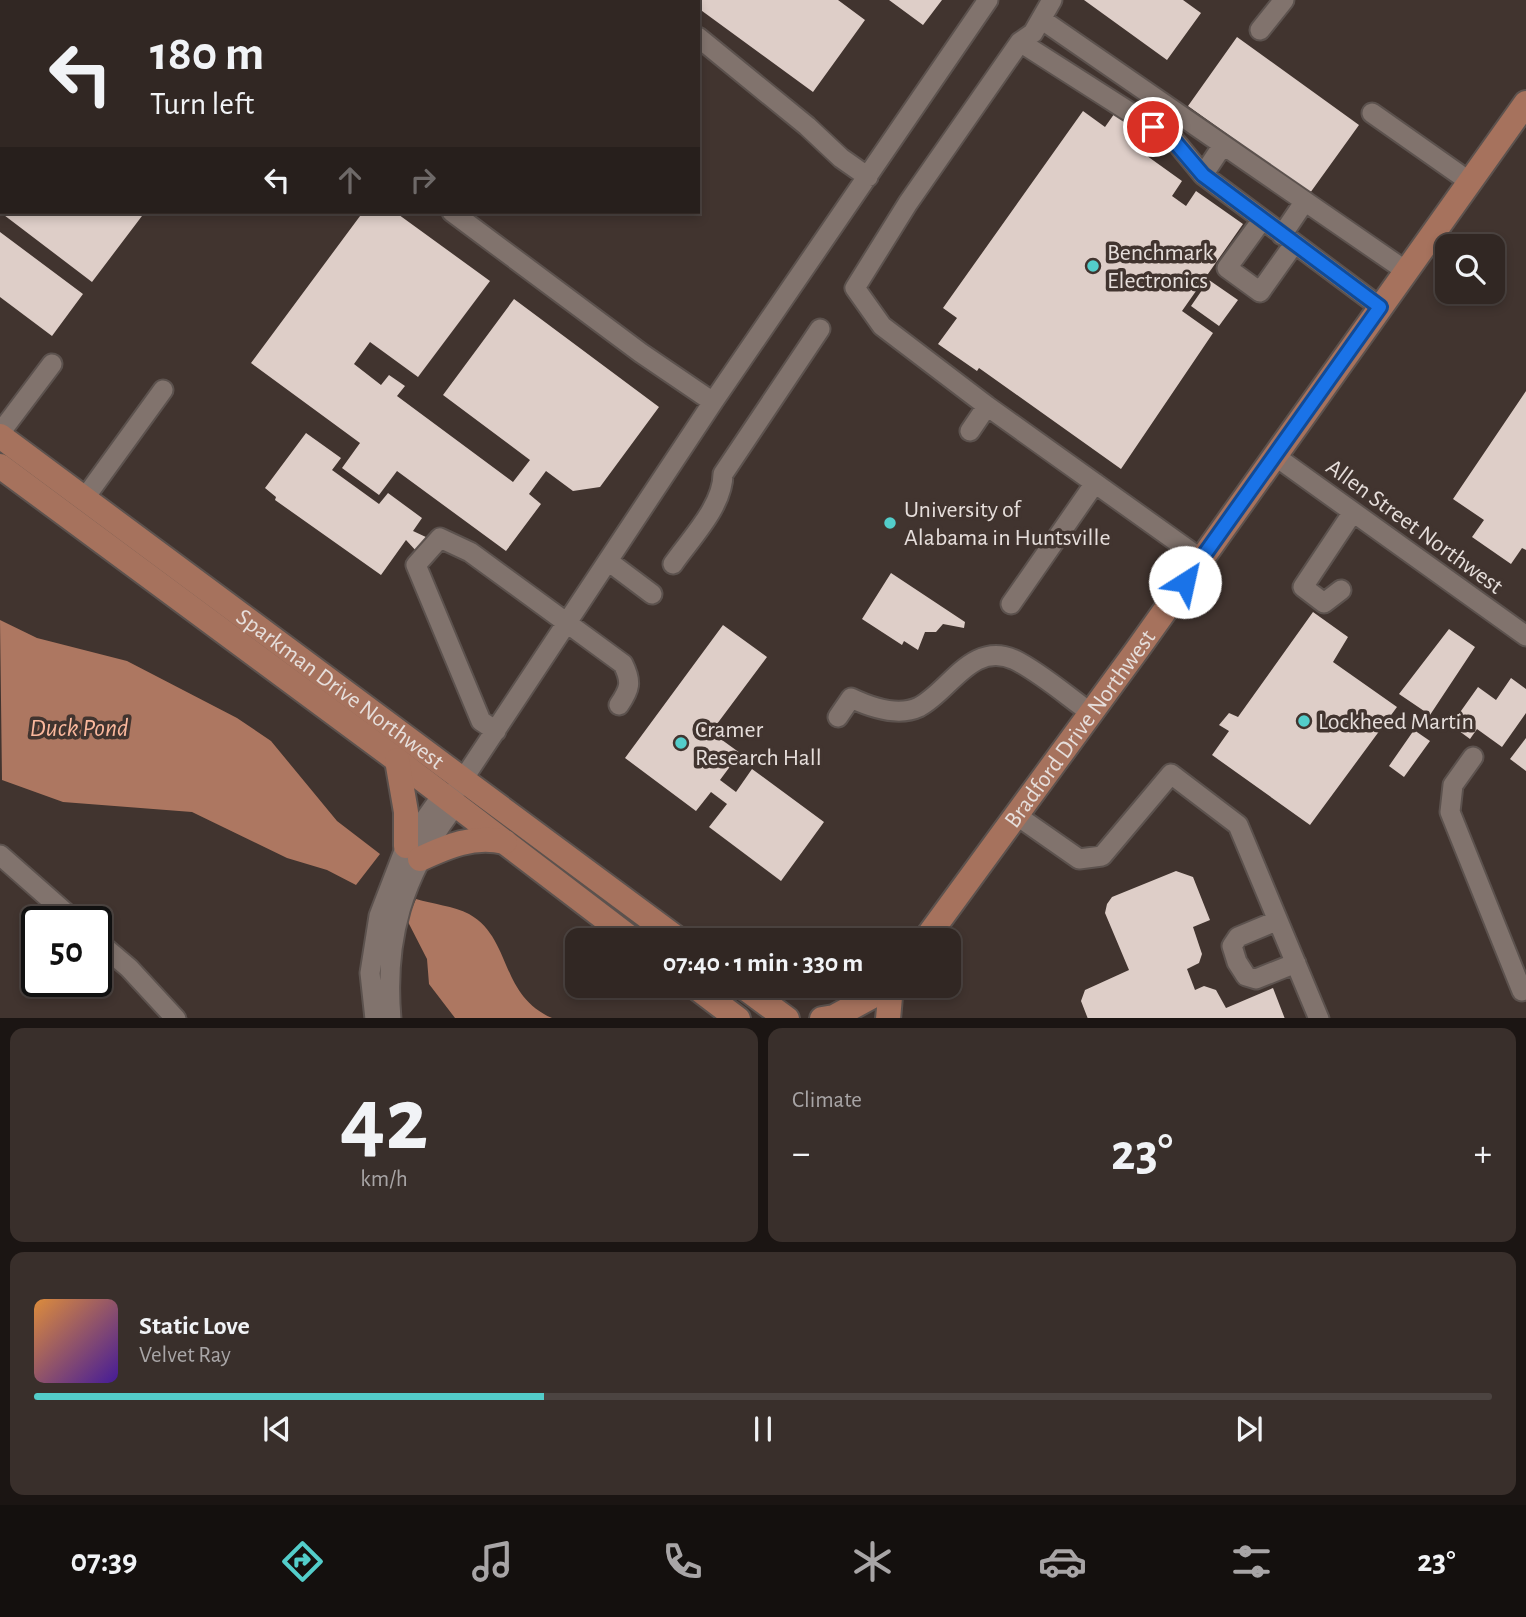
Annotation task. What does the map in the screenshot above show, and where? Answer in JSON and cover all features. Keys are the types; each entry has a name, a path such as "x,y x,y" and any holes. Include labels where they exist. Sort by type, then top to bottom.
{"main road":[{"name":"Bradford Drive Northwest","path":"934,928 1524,110"},
{"name":"Sparkman Drive Northwest","path":"0,434 456,790 661,928"},
{"name":"Sparkman Drive Northwest","path":"0,466 397,760 456,790 505,842 617,928"},
{"path":"397,760 413,852 464,841 491,839 505,842"},
{"path":"711,998 738,1018"},
{"path":"760,998 789,1018"},
{"path":"822,1018 834,1017 869,998"},
{"path":"867,1018 882,998"},
{"path":"888,1018 890,998"}],"street":[{"path":"375,1018 370,973 379,916 413,852 451,811 456,790 713,402 988,0"},
{"path":"1052,0 1033,33 1020,42 908,204 855,288 882,326 987,406 1201,559"},
{"path":"1260,30 1284,0"},
{"path":"1041,19 1406,271"},
{"path":"700,39 807,126 841,159 868,177"},
{"path":"1020,42 1175,142 1203,175 1380,307"},
{"path":"1372,113 1470,182"},
{"path":"1203,175 1223,145"},
{"path":"1262,220 1227,268 1260,292 1305,201"},
{"path":"455,214 713,402"},
{"path":"673,564 713,507 723,487 723,474 820,329"},
{"path":"0,434 52,364"},
{"path":"84,499 163,390"},
{"path":"970,432 987,406"},
{"name":"Allen Street Northwest","path":"1275,456 1526,636"},
{"path":"1011,604 1096,484"},
{"path":"1341,590 1324,603 1303,587 1353,512"},
{"path":"496,731 481,721 416,565 440,538 470,552 623,664 630,677 630,689 619,705"},
{"path":"608,561 652,594"},
{"path":"838,717 851,698 867,706 896,711 918,708 968,663 995,657 1014,660 1091,713"},
{"path":"1473,757 1453,785 1450,812 1522,991"},
{"path":"1016,815 1079,859 1102,856 1171,774 1238,825 1276,921 1319,1018"},
{"path":"391,1018 388,980 393,930 413,852"},
{"path":"0,855 58,906"},
{"path":"1276,921 1238,937 1232,946 1237,962 1245,976 1256,979 1296,963"},
{"path":"112,954 176,1018"}],"water":[{"name":"Duck Pond","path":"0,620 37,638 127,661 237,718 271,741 337,821 380,854 356,885 327,870 287,858 192,812 63,802 2,780"},
{"path":"416,899 463,911 483,924 493,937 523,995 535,1008 552,1018 455,1018 429,984 427,959 407,920"}],"building":[{"path":"700,0 838,0 865,20 813,92 700,9"},
{"path":"889,0 942,0 923,25"},
{"path":"1084,0 1183,0 1201,13 1167,60"},
{"path":"1237,37 1359,125 1310,193 1188,106"},
{"name":"Benchmark Electronics","path":"1119,107 1142,124 1129,143 1182,181 1172,196 1186,206 1196,191 1243,224 1182,311 1213,333 1121,469 979,368 977,371 938,344 957,318 943,308 1083,111 1105,127"},
{"path":"3,214 143,214 92,282"},
{"path":"362,214 398,214 490,281 418,377 370,342 354,364 381,385 389,375 405,386 397,396 513,482 530,460 443,395 514,299 659,407 600,487 573,491 546,471 529,494 541,504 506,551 397,471 379,495 342,468 360,443 251,363"},
{"path":"0,232 83,294 52,336 0,297"},
{"path":"1209,280 1238,300 1219,326 1191,306"},
{"path":"1526,391 1526,550 1522,548 1511,564 1472,537 1484,520 1453,499"},
{"path":"306,433 341,458 332,470 379,504 388,493 422,518 413,531 428,538 418,553 406,540 381,575 275,500 276,497 265,488"},
{"path":"891,573 965,622 964,628 943,624 936,632 925,632 918,650 904,641 902,645 862,619"},
{"name":"Lockheed Martin","path":"1313,612 1348,637 1333,662 1397,707 1310,825 1212,755 1229,731 1219,725 1229,713 1238,717"},
{"name":"Cramer Research Hall","path":"723,625 767,657 711,732 740,753 720,780 736,792 752,769 824,822 781,881 709,827 727,804 711,792 696,811 625,758"},
{"path":"1449,629 1475,647 1430,715 1399,694"},
{"path":"1511,678 1526,689 1526,713 1502,747 1477,729 1470,739 1451,725 1478,687 1496,700"},
{"path":"1414,730 1430,741 1404,777 1389,766"},
{"path":"1526,738 1526,771 1510,759"},
{"path":"1176,871 1193,877 1210,920 1193,927 1202,954 1199,963 1187,969 1195,990 1204,986 1216,990 1226,1008 1273,988 1285,1018 1088,1018 1081,1001 1085,990 1129,970 1105,913 1112,897"}],"place":[{"name":"Benchmark Electronics","path":"1093,266"},
{"name":"University of Alabama in Huntsville","path":"890,523"},
{"name":"Lockheed Martin","path":"1304,721"},
{"name":"Cramer Research Hall","path":"681,743"}],"route":[{"path":"1153,127 1175,142 1203,175 1380,307 1185,582"}]}
